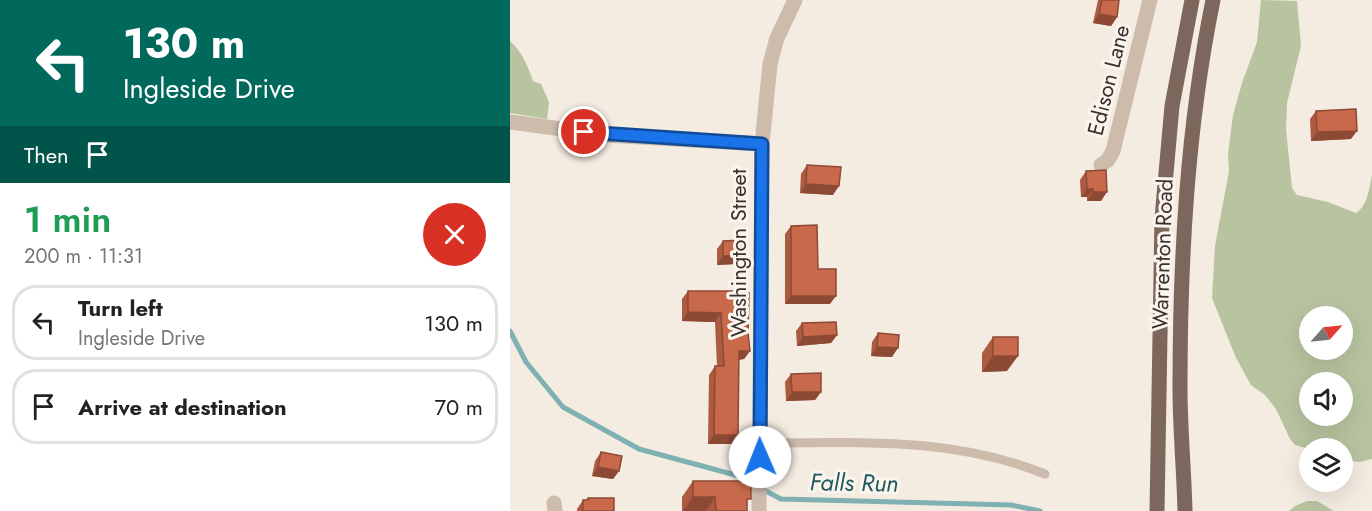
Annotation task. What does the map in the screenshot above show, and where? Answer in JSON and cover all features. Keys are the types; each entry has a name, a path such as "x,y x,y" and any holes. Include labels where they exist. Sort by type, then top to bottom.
{"main road":[{"name":"Warrenton Road","path":"1157,511 1162,218 1173,106 1192,0"},
{"name":"Warrenton Road","path":"1185,511 1180,389 1184,221 1197,88 1213,0"}],"street":[{"name":"Washington Street","path":"759,505 762,144 770,64 777,38 795,0"},
{"name":"Edison Lane","path":"1101,165 1113,152 1150,0"},
{"path":"510,122 606,135 762,144"}],"lane":[{"path":"760,443 890,443 948,447 986,454 1045,474"}],"green space":[{"path":"1261,0 1297,1 1301,46 1287,103 1286,129 1292,188 1297,195 1328,202 1356,213 1366,201 1372,175 1372,459 1353,461 1353,438 1299,438 1299,446 1295,445 1276,409 1265,395 1251,385 1236,358 1212,298 1215,246 1229,171 1228,154 1233,115 1257,42"},
{"path":"510,41 524,60 533,81 541,84 549,102 547,119 510,113"},
{"path":"1307,501 1317,501 1334,511 1289,511"}],"building":[{"path":"1102,0 1119,0 1117,17 1099,14"},
{"path":"1356,109 1357,131 1317,132 1316,111"},
{"path":"807,165 841,167 839,186 806,184"},
{"path":"1106,170 1107,192 1093,192 1093,189 1087,189 1086,171"},
{"path":"817,225 818,269 836,269 836,296 791,296 791,226"},
{"path":"742,240 742,255 723,256 723,241"},
{"path":"688,291 744,291 744,293 749,293 750,351 739,351 738,435 714,435 715,366 724,366 721,313 688,312"},
{"path":"836,322 837,335 803,337 802,323"},
{"path":"878,333 899,335 898,348 877,347"},
{"path":"993,337 1018,337 1018,356 993,356"},
{"path":"821,373 821,392 792,392 791,374"},
{"path":"601,452 622,456 619,471 598,467"},
{"path":"693,481 751,481 751,499 747,499 747,511 716,511 715,497 693,497"},
{"path":"588,498 614,498 614,511 583,511 583,500 588,500"}],"waterway":[{"name":"Falls Run","path":"510,331 526,362 563,407 639,449 739,476 752,484"},
{"name":"Falls Run","path":"760,488 781,499 1011,505 1040,511"}],"route":[{"path":"584,132 762,144 760,457"}]}
